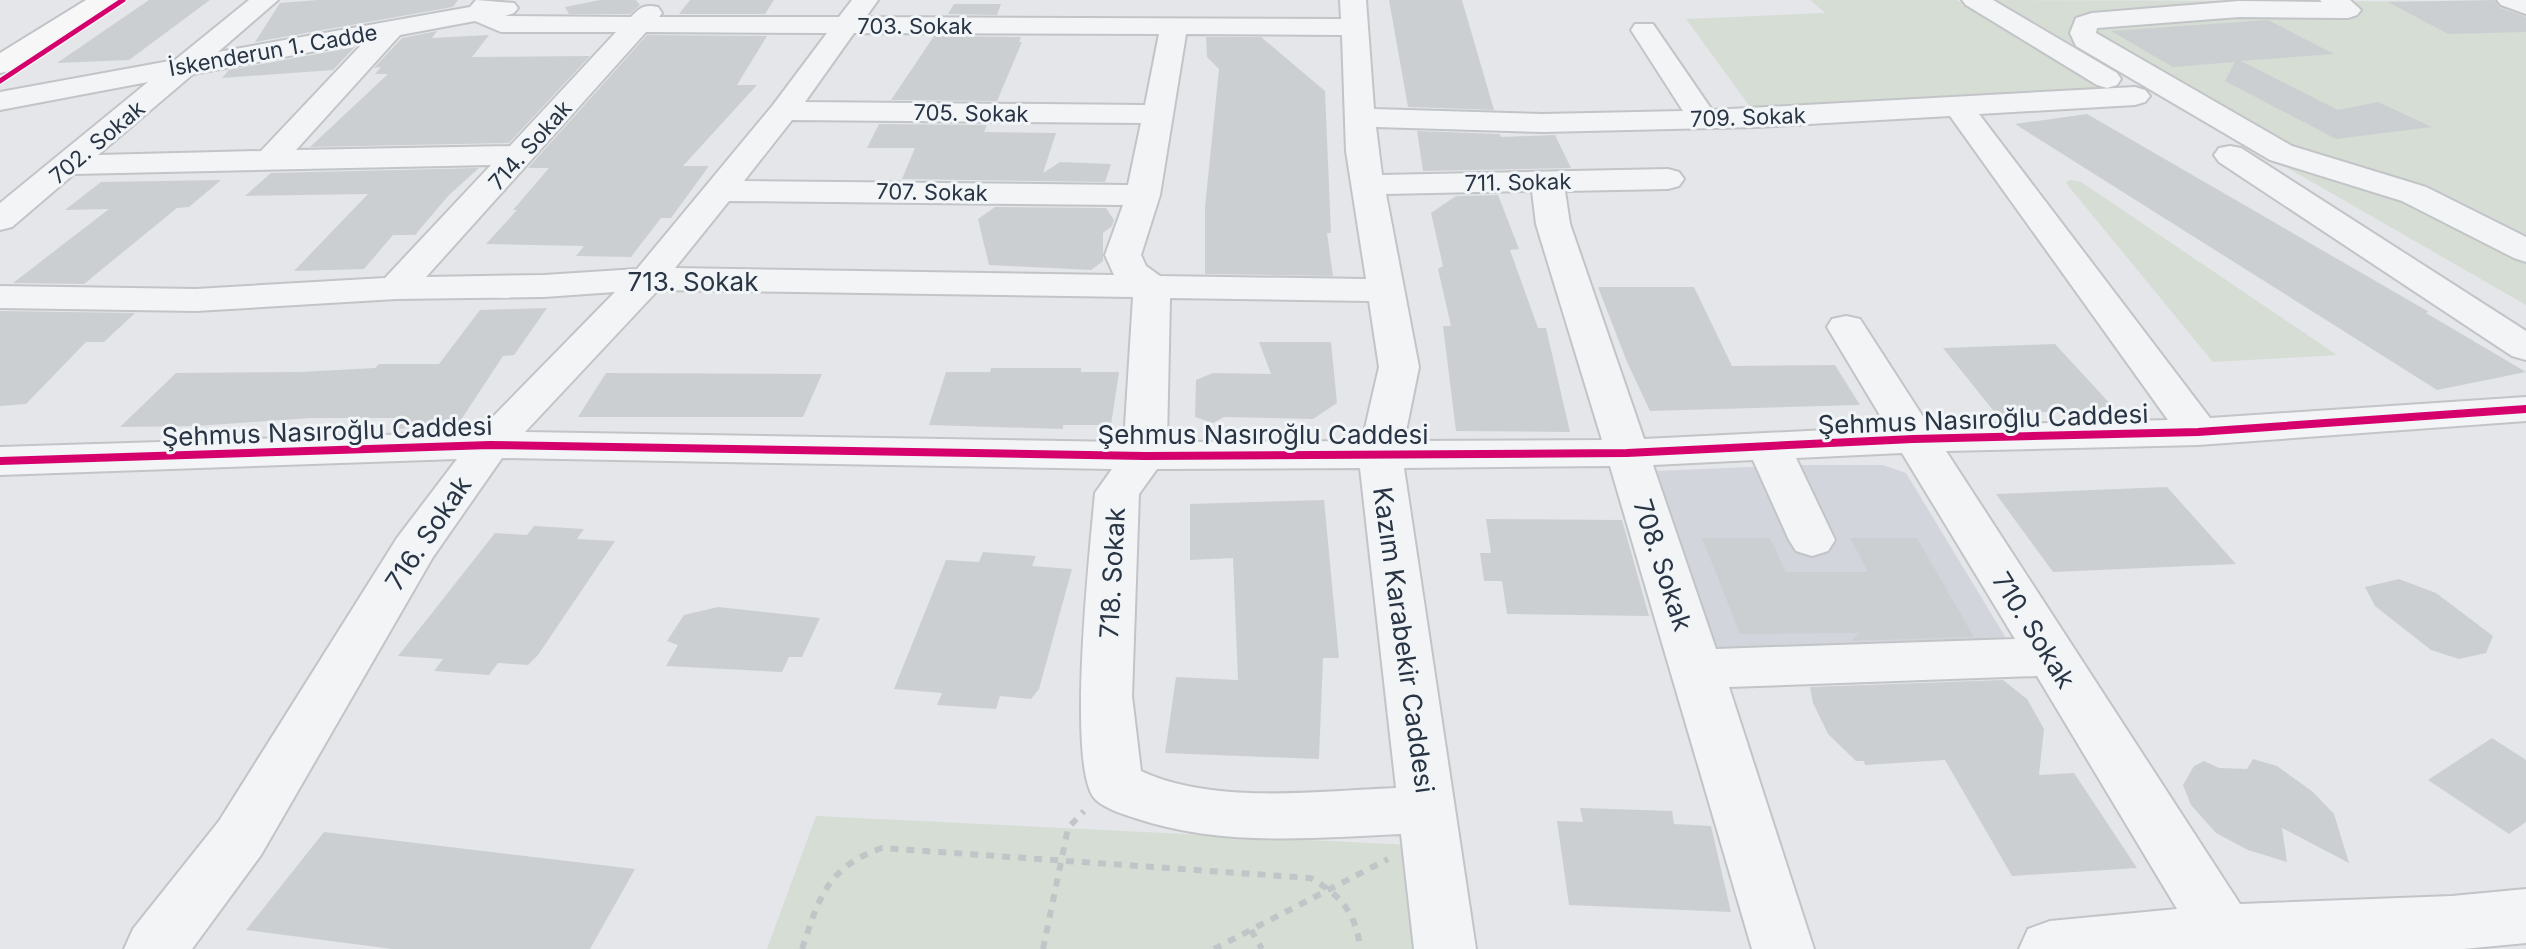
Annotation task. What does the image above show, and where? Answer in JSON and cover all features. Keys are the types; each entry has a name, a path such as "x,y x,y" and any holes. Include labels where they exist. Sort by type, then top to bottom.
{"main road":[{"path":"0,42 70,0"},
{"path":"0,65 104,0"}],"street":[{"name":"702. Sokak","path":"0,220 265,0"},
{"name":"İskenderun 1. Cadde","path":"0,101 391,29 484,6 545,0"},
{"name":"714. Sokak","path":"396,288 662,0"},
{"path":"1975,0 2299,197 2526,348"},
{"path":"2333,0 2348,10 2239,9 2092,21 2085,24 2083,33 2086,40 2281,153 2414,194 2526,251"},
{"path":"2510,0 2526,6"},
{"name":"703. Sokak","path":"484,6 501,24 637,25 856,13 1174,25 1354,14"},
{"name":"716. Sokak","path":"155,949 240,838 414,549 490,445 648,279 784,111 856,13"},
{"name":"Kazım Karabekir Caddesi","path":"1354,14 1368,185 1399,367 1380,455 1445,949"},
{"path":"1145,456 1152,287 1130,272 1123,255 1143,195 1174,25"},
{"path":"271,159 391,29"},
{"path":"1644,30 1703,119"},
{"name":"709. Sokak","path":"1361,118 1543,123 1703,119 2135,96"},
{"path":"1957,105 2198,432"},
{"name":"705. Sokak","path":"784,111 1158,114"},
{"path":"69,165 521,155"},
{"name":"711. Sokak","path":"1368,185 1668,179"},
{"name":"708. Sokak","path":"1547,181 1553,224 1697,669 1783,949"},
{"path":"2299,197 2328,191 2392,187"},
{"name":"707. Sokak","path":"721,191 1143,195"},
{"path":"2299,197 2526,322"},
{"name":"713. Sokak","path":"0,297 196,300 396,288 544,286 648,279 1386,290"},
{"name":"710. Sokak","path":"1846,327 1913,439 2224,932"},
{"name":"Şehmus Nasıroğlu Caddesi","path":"0,461 490,445 1145,456 1627,453 1913,439 2198,432 2526,409"},
{"path":"1765,446 1780,466 1812,540"},
{"name":"718. Sokak","path":"1115,784 1106,696 1117,493 1145,456"},
{"path":"1697,669 2051,657"},
{"path":"1115,784 1138,799 1223,816 1428,823"},
{"path":"2050,949 2224,932 2464,936 2526,916"}],"path":[{"path":"1043,949 1068,828 1115,784"},
{"path":"1214,949 1331,888 1428,823"},
{"path":"802,949 828,881 851,858 882,848 1310,878 1331,888 1346,905 1359,928 1360,949"},
{"path":"1251,930 1262,949"}],"shaded area":[{"path":"1810,0 1957,0 2106,88 1882,106 1753,111 1686,19 1825,13"},
{"path":"1996,0 2526,2 2526,305"},
{"path":"2070,180 2081,182 2337,355 2213,362 2066,183"},
{"path":"1883,465 1906,473 2015,653 1717,661 1655,471"},
{"path":"816,816 1411,845 1415,949 767,949"}],"building":[{"path":"149,0 210,0 129,60 57,63"},
{"path":"458,0 453,7 255,42 280,3"},
{"path":"600,0 636,0 640,5 630,14 569,14 565,7"},
{"path":"690,0 774,0 765,14 679,14"},
{"path":"1389,0 1462,0 1494,110 1408,107"},
{"path":"2494,0 2500,8 2526,17 2526,32 2448,34 2388,2"},
{"path":"954,4 1001,4 997,15 948,14"},
{"path":"2268,20 2334,54 2241,61 2338,110 2378,102 2432,127 2336,139 2225,81 2235,62 2173,67 2111,31"},
{"path":"437,31 432,38 489,35 472,57 590,56 509,143 310,147 388,74 375,74 381,67 374,68 402,38"},
{"path":"647,35 767,36 737,85 757,85 683,166 709,166 671,218 661,218 631,257 576,256 584,246 486,244 549,168 528,168"},
{"path":"934,36 1021,37 1019,42 1022,42 997,101 891,100"},
{"path":"1206,37 1261,37 1325,91 1331,233 1327,233 1333,276 1205,274 1205,207 1219,69 1207,57"},
{"path":"355,47 333,70 222,78 229,70"},
{"path":"2087,114 2429,312 2426,313 2526,372 2437,390 2015,124"},
{"path":"879,124 987,125 984,132 1056,133 1043,173 1060,162 1111,164 1105,182 902,179 915,148 867,148"},
{"path":"1417,131 1500,134 1501,137 1555,135 1571,168 1423,171"},
{"path":"479,168 449,195 415,235 393,235 364,269 294,271 368,194 245,196 271,173"},
{"path":"221,180 189,207 177,208 84,284 13,283 109,209 65,210 101,182"},
{"path":"1498,195 1519,249 1510,250 1538,328 1546,328 1570,432 1456,431 1443,326 1451,326 1438,269 1443,266 1431,213 1456,196"},
{"path":"995,207 1106,208 1114,220 1103,233 1103,261 1091,270 989,265 978,219"},
{"path":"1598,287 1694,287 1732,366 1835,365 1860,405 1650,411"},
{"path":"547,308 514,355 503,356 457,426 393,429 401,418 311,418 197,426 120,427 176,373 299,372 375,368 379,364 439,364 480,310"},
{"path":"0,311 135,313 104,342 86,342 26,404 0,406"},
{"path":"1259,342 1331,342 1337,403 1313,419 1224,417 1213,423 1195,417 1196,380 1213,373 1271,374"},
{"path":"2055,344 2115,409 1996,414 1943,348"},
{"path":"991,368 1081,368 1081,372 1119,372 1111,425 1063,425 1063,429 929,425 946,372 990,372"},
{"path":"606,373 822,374 803,417 578,417"},
{"path":"2167,487 2236,564 2053,572 1996,494"},
{"path":"1324,500 1339,658 1323,658 1319,759 1165,753 1176,677 1238,680 1233,558 1190,560 1190,504"},
{"path":"1486,519 1622,520 1649,616 1507,614 1502,581 1484,581 1480,553 1491,553"},
{"path":"534,526 584,529 577,539 615,541 538,655 528,665 498,663 489,675 434,671 443,659 398,656 495,533 527,535"},
{"path":"1702,538 1770,538 1786,572 1868,572 1850,538 1917,538 1974,637 1851,641 1859,633 1740,634"},
{"path":"983,552 1036,556 1032,566 1072,569 1039,689 1031,699 1000,696 996,709 937,705 942,693 894,689 946,560 979,562"},
{"path":"2399,579 2436,593 2493,636 2486,653 2459,659 2431,650 2375,606 2365,587"},
{"path":"718,607 820,618 802,657 789,657 782,672 666,666 678,645 667,641 684,615"},
{"path":"2003,680 2027,699 2044,729 2039,775 2074,773 2137,868 2012,876 1945,760 1865,765 1864,761 1856,761 1828,734 1813,703 1810,687"},
{"path":"2492,738 2526,760 2526,822 2509,834 2428,780"},
{"path":"2253,759 2277,766 2313,792 2334,814 2349,863 2282,828 2287,862 2248,850 2216,833 2191,805 2183,785 2194,766 2204,761 2219,768 2247,769"},
{"path":"1580,808 1672,811 1674,824 1711,826 1731,912 1569,905 1557,821 1583,822"},
{"path":"324,832 635,869 590,949 392,949 246,930"}],"cycle path":[{"path":"0,81 123,0"},
{"path":"0,461 490,445 1145,456 1627,453 1913,439 2198,432 2526,409"}]}
